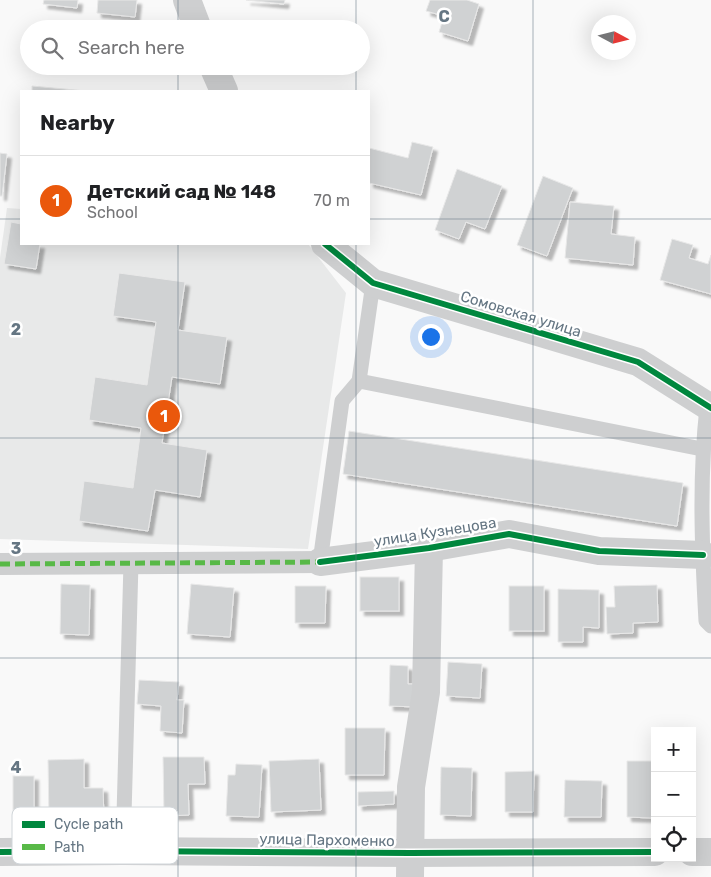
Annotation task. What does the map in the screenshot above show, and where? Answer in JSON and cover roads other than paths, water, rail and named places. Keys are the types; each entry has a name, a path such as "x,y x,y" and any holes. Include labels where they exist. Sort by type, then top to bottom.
{"street":[{"path":"187,0 195,20"},
{"path":"218,75 224,90"},
{"name":"Сомовская улица","path":"327,245 372,283 638,362 709,408"},
{"name":"улица Кузнецова","path":"0,564 320,562 430,548 508,534 599,551 702,555"},
{"path":"410,865 412,787 426,692 430,548"},
{"name":"улица Пархоменко","path":"178,854 410,865 651,852"},
{"path":"696,852 711,852"}],"lane":[{"path":"320,562 342,401 359,381 372,283"},
{"path":"359,381 702,449"},
{"path":"709,408 702,449 707,465 702,555 706,621 711,626"},
{"path":"124,807 131,563"}],"place":[{"name":"Детский сад № 148","path":"164,416"}]}
